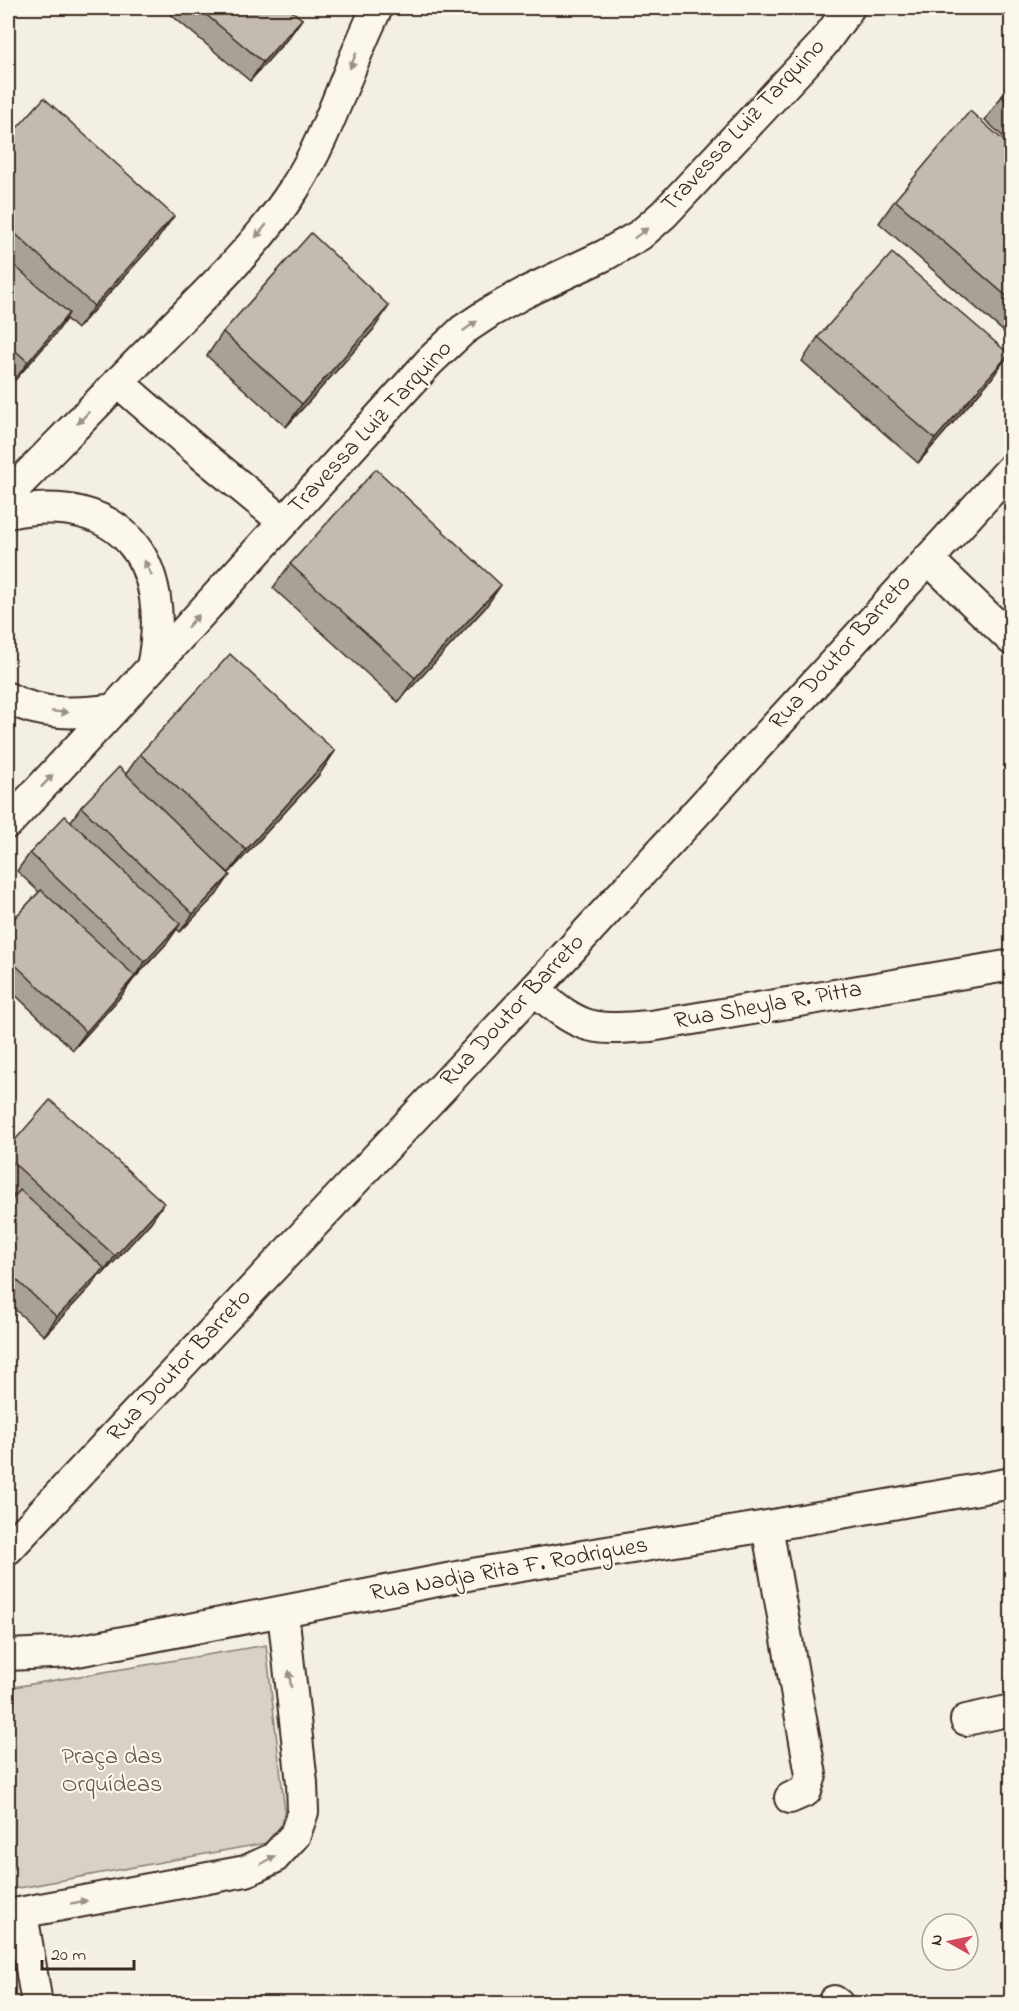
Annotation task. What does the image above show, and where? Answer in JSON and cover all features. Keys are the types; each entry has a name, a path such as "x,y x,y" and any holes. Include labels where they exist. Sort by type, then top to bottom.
{"street":[{"path":"8,495 221,278 292,192 325,134 356,54 377,8"},
{"name":"Travessa Luiz Tarquino","path":"8,823 284,522 409,381 463,330 526,292 605,255 640,235 664,214 823,44 849,8"},
{"path":"118,382 284,522"},
{"name":"Rua Doutor Barreto","path":"8,1549 534,990 928,559 1005,487"},
{"path":"8,513 49,508 73,510 92,515 112,525 130,540 141,554 152,579 154,590 157,626 152,667"},
{"path":"928,559 1011,640"},
{"path":"8,698 30,708 55,712 85,713 114,709"},
{"name":"Rua Sheyla R. Pitta","path":"534,990 565,1014 586,1025 610,1028 651,1026 1011,965"},
{"name":"Rua Nadja Rita F. Rodrigues","path":"8,1655 72,1652 478,1573 1011,1483"},
{"path":"767,1526 811,1775 806,1791 790,1798"},
{"path":"37,2004 15,1914 246,1871 274,1858 295,1835 303,1812 302,1783 283,1612"},
{"path":"966,1720 1011,1710"}],"green space":[{"name":"Praça das Orquídeas","path":"266,1645 288,1839 8,1890 8,1688"}],"building":[{"path":"198,8 288,8 302,19 263,62"},
{"path":"1011,85 1011,105 1002,96"},
{"path":"44,98 174,216 94,306 8,227 8,138"},
{"path":"970,111 1011,147 1011,300 895,200"},
{"path":"311,233 389,306 302,404 223,332"},
{"path":"892,253 1009,354 935,439 818,337"},
{"path":"8,260 69,313 28,362 8,344"},
{"path":"376,469 501,585 415,678 290,564"},
{"path":"230,654 335,751 246,850 140,754"},
{"path":"119,767 230,875 193,914 81,807"},
{"path":"65,816 180,924 145,962 30,853"},
{"path":"41,890 135,976 86,1032 8,958 8,925"},
{"path":"50,1100 164,1203 115,1256 8,1158 8,1148"},
{"path":"20,1190 104,1268 57,1317 8,1272 8,1204"}]}
